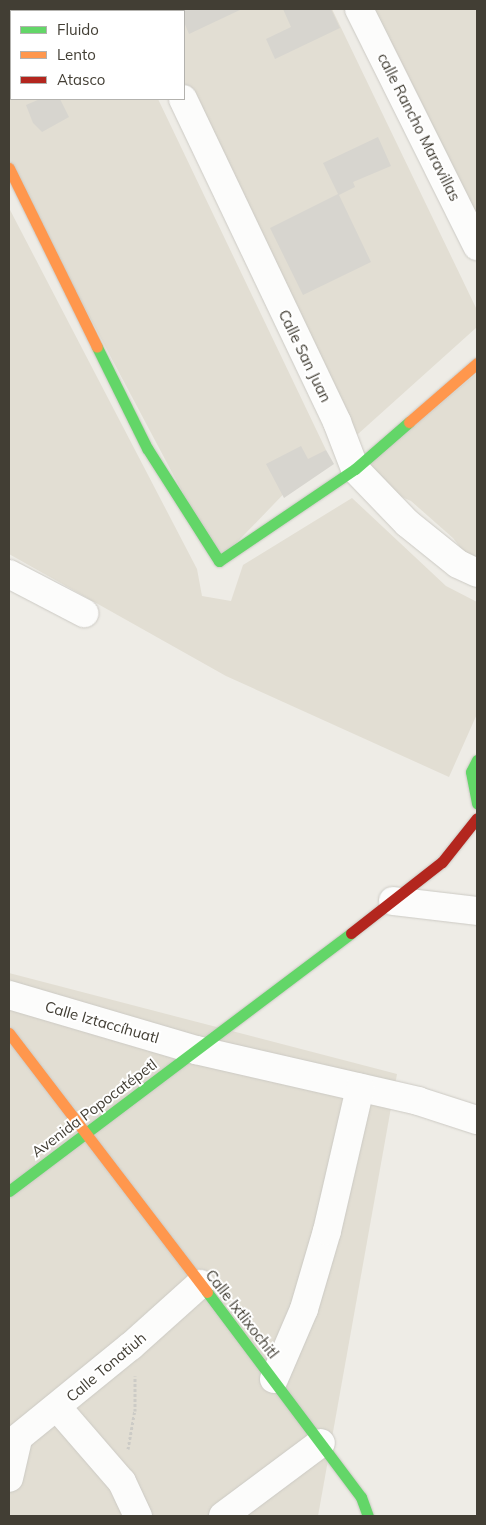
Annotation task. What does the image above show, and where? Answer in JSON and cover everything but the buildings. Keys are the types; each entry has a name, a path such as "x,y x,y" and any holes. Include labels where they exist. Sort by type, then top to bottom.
{"street":[{"name":"calle Rancho Maravillas","path":"359,9 477,246"},
{"name":"Calle San Juan","path":"183,100 337,422 356,469 407,523 458,564 477,573"},
{"path":"9,168 147,448 218,561 356,469 477,363"},
{"path":"9,574 84,613"},
{"path":"477,760 471,772 477,803"},
{"name":"Avenida Popocatépetl","path":"9,1190 393,902 442,862 477,818"},
{"path":"393,902 477,911"},
{"name":"Calle Iztaccíhuatl","path":"9,995 196,1050 360,1088"},
{"name":"Calle Ixtlixochitl","path":"9,1033 274,1379 361,1497 368,1516"},
{"path":"274,1379 304,1309 328,1231 360,1088 418,1101 477,1120"},
{"name":"Calle Tonatiuh","path":"13,1442 131,1346 200,1284"},
{"path":"57,1407 122,1482 138,1516"},
{"path":"9,1478 13,1442"},
{"path":"224,1516 320,1443"}],"path":[{"path":"122,1482 135,1411 131,1346"}],"shaded area":[{"path":"9,9 115,9 10,10 10,100 158,100 326,450 219,561 9,165"},
{"path":"140,9 332,9 477,310 477,327 348,443 184,100 185,10"},
{"path":"359,9 477,9 477,243"},
{"path":"9,208 197,569 202,596 231,601 243,565 352,498 446,586 477,602 477,714 449,777 226,676 9,554"},
{"path":"477,373 477,569 453,538 411,501 376,486 370,463"},
{"path":"9,973 397,1074 318,1516 9,1516"}],"traffic: fast":[{"path":"97,347 147,448 219,561 355,469 409,422"},
{"path":"477,760 471,772 477,803"},
{"path":"9,1191 351,933"},
{"path":"207,1292 361,1497 368,1516"}],"traffic: slow":[{"path":"9,168 97,347"},
{"path":"409,422 477,363"},
{"path":"9,1033 207,1292"}],"traffic: jam":[{"path":"351,933 442,862 477,818"}]}
